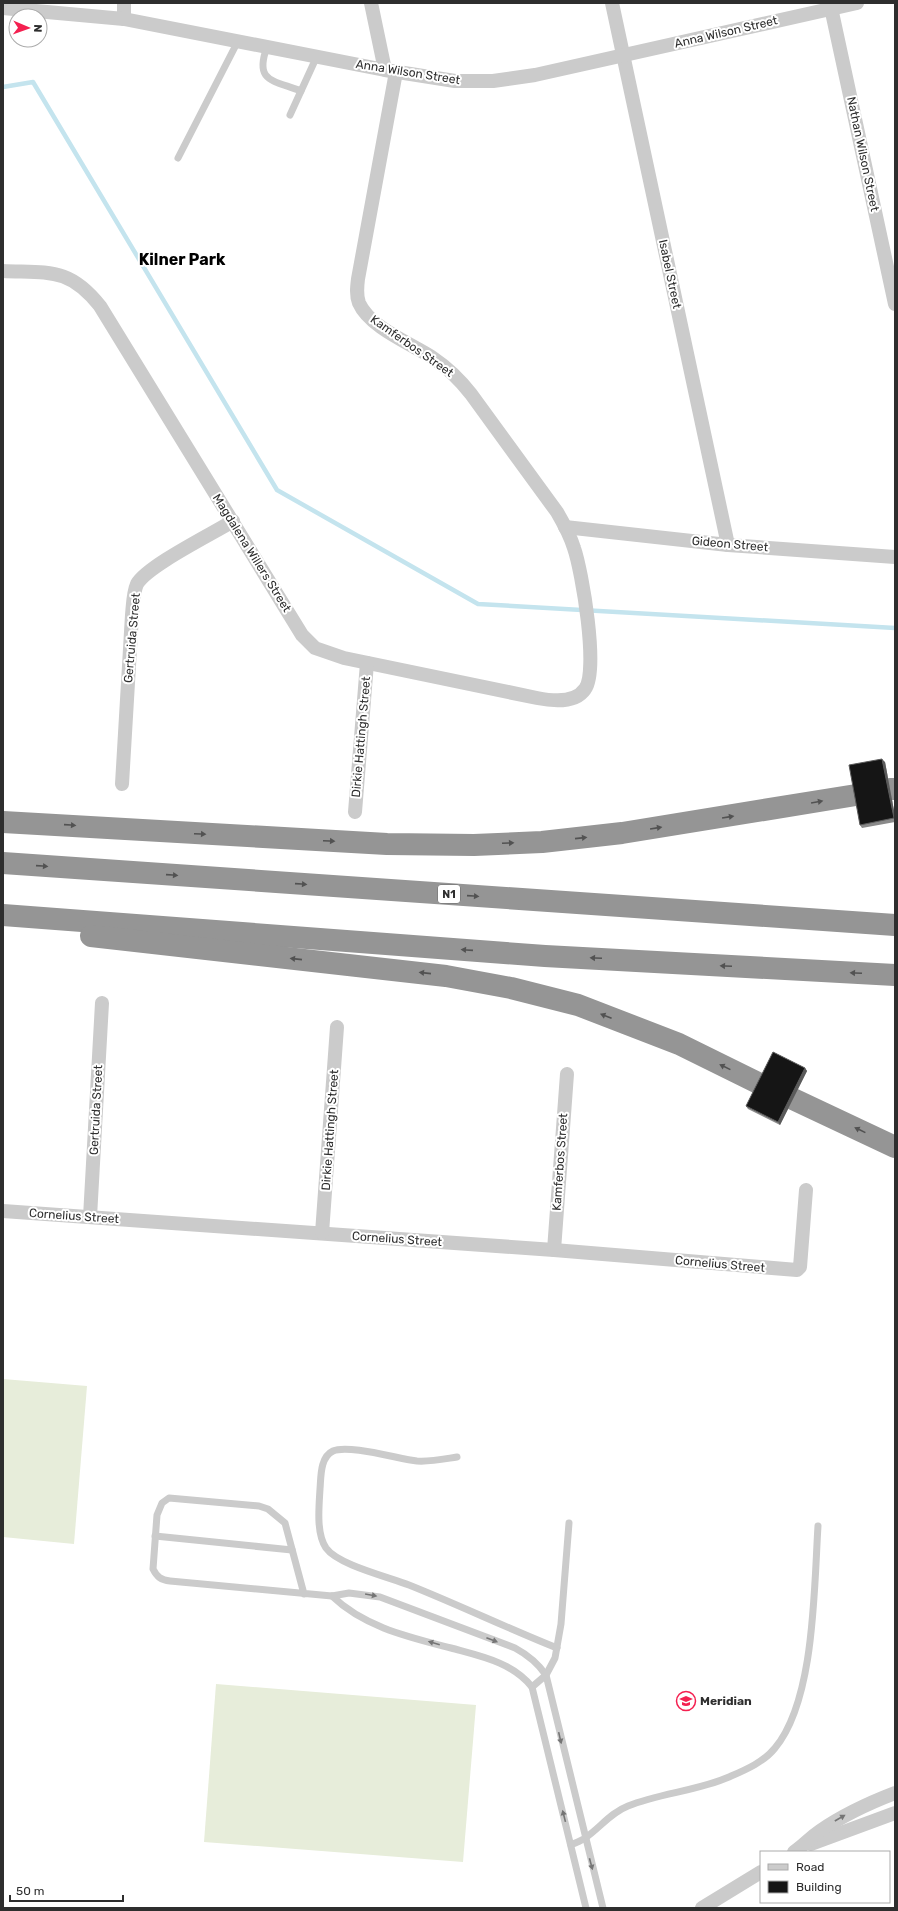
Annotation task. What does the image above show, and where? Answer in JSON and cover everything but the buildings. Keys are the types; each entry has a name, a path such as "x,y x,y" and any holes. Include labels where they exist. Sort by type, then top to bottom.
{"highway":[{"path":"3,822 387,844 474,845 542,842 622,833 856,795"},
{"name":"N1","path":"3,863 895,925"},
{"path":"3,915 545,956 895,975"},
{"path":"3,926 446,976 511,988 585,1007 679,1044 760,1084"},
{"path":"793,1099 895,1148"}],"street":[{"path":"124,3 124,19"},
{"name":"Kamferbos Street","path":"371,3 390,71 358,279 357,296 366,313 379,325 432,358 459,380 471,394 557,512 565,527 578,562 588,624 591,659 588,685"},
{"name":"Isabel Street","path":"612,3 728,544"},
{"name":"Anna Wilson Street","path":"3,8 124,19 390,71 455,81 493,81 516,78 624,55 831,6 857,3"},
{"name":"Nathan Wilson Street","path":"831,6 895,304"},
{"name":"Magdalena Willers Street","path":"3,271 54,274 72,279 86,289 100,306 302,635 315,648 331,655 547,700 560,700 575,697 585,691 588,685"},
{"name":"Gertruida Street","path":"122,784 132,615 135,591 138,583 146,573 161,563 233,521"},
{"name":"Gideon Street","path":"565,527 728,544 895,557"},
{"name":"Dirkie Hattingh Street","path":"355,812 367,663"},
{"name":"Gertruida Street","path":"90,1217 102,1003"},
{"name":"Dirkie Hattingh Street","path":"322,1233 337,1027"},
{"name":"Kamferbos Street","path":"554,1250 567,1074"},
{"name":"Cornelius Street","path":"3,1210 554,1250 799,1270 806,1190"},
{"path":"796,1851 820,1831 840,1818 872,1802 895,1793"},
{"path":"796,1851 852,1827 895,1813"},
{"path":"702,1908 760,1873"}],"lane":[{"path":"178,158 238,41"},
{"path":"267,47 262,70 267,77 301,91"},
{"path":"290,115 317,56"},
{"path":"457,1457 419,1461 353,1450 332,1452 324,1461 322,1472 320,1529 322,1542 327,1550 344,1562 409,1585 557,1648"},
{"path":"304,1594 285,1522 268,1509 259,1506 169,1498 162,1503 159,1508 155,1536 153,1568 156,1576 163,1580 304,1594 332,1596 349,1593 380,1597 515,1648 539,1664 546,1675 584,1838 603,1908"},
{"path":"532,1687 546,1675 553,1664 557,1648 568,1523"},
{"path":"571,1845 584,1838 613,1813 627,1806 653,1797 727,1778 765,1759 775,1748 785,1733 796,1707 809,1656 818,1526"},
{"path":"155,1536 292,1550"},
{"path":"332,1596 351,1612 378,1626 502,1663 520,1674 532,1687 586,1908"}],"green space":[{"path":"3,1379 87,1386 74,1544 3,1537"},
{"path":"216,1684 476,1705 463,1862 204,1842"}],"waterway":[{"path":"3,87 33,82 277,490 478,604 895,628"}],"place":[{"name":"Meridian","path":"686,1701"}],"district":[{"name":"Kilner Park","path":"182,259"}]}
